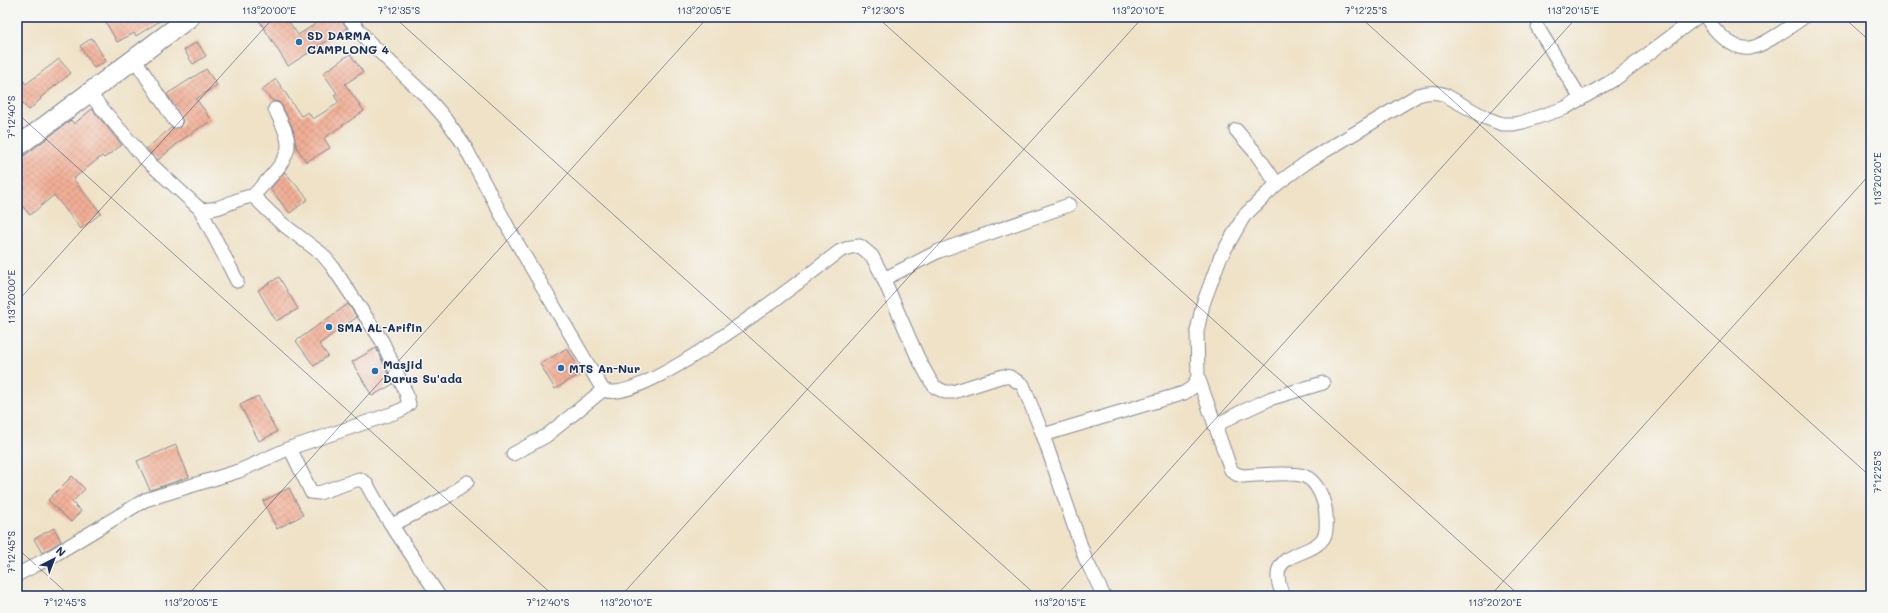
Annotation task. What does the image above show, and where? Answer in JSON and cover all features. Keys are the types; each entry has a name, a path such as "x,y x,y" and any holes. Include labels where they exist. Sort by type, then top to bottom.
{"street":[{"path":"17,147 88,92 190,17"},
{"path":"348,17 368,40 426,96 445,118 463,143 510,232 603,390 608,392 618,392 639,386 704,350 769,305 840,251 851,247 860,246 872,256 884,278 918,358 935,387 945,392 953,392 1003,376 1010,377 1023,385 1043,435 1085,558 1104,596"},
{"path":"1283,596 1278,582 1279,569 1286,559 1316,546 1323,539 1326,530 1326,507 1315,484 1304,476 1236,474 1228,464 1198,377 1197,331 1203,304 1220,258 1244,216 1277,184 1310,160 1418,95 1428,92 1438,92 1486,118 1502,124 1514,124 1565,108 1615,79 1698,17"},
{"path":"1706,17 1712,27 1729,42 1738,46 1750,48 1774,37 1804,17"},
{"path":"1538,28 1581,98"},
{"path":"134,58 175,121"},
{"path":"88,92 143,157 200,209 237,281"},
{"path":"200,209 216,209 243,197 253,196 277,168 286,156 288,146 287,138 275,109"},
{"path":"1236,130 1255,152 1277,184"},
{"path":"17,575 54,555 145,500 239,471 290,448 399,411 408,406 409,399 382,341 332,266 322,254 280,222 253,196"},
{"path":"884,278 939,251 1069,205"},
{"path":"1043,435 1184,393 1193,387 1198,377"},
{"path":"1215,426 1272,398 1323,383"},
{"path":"513,454 546,436 603,390"},
{"path":"290,448 312,492 319,493 356,479 362,480 366,483 380,508 439,596"},
{"path":"392,525 445,498 467,482"}],"building":[{"path":"103,17 166,17 136,36 134,33 117,42"},
{"name":"SD DARMA CAMPLONG 4","path":"257,17 286,17 298,35 326,17 340,17 347,28 288,66"},
{"path":"92,38 106,61 94,68 80,46"},
{"path":"197,42 206,56 193,64 184,50"},
{"path":"350,54 363,72 345,84 364,111 324,138 330,148 306,162 296,146 293,129 282,106 279,102 273,101 261,90 276,79 301,116 308,112 313,119 339,103 334,95 337,93 323,73"},
{"path":"59,59 71,73 40,98 41,99 29,110 17,98 17,74 26,84"},
{"path":"206,69 217,85 196,99 212,120 183,139 158,160 146,149 171,128 180,127 183,121 167,94"},
{"path":"92,109 122,145 104,158 102,156 73,179 101,213 81,229 54,195 30,215 17,200 17,158 24,156 71,120 74,124"},
{"path":"285,172 308,199 290,213 270,189"},
{"path":"279,277 298,309 276,321 258,290"},
{"name":"SMA AL-Arifin","path":"348,304 357,317 319,344 328,356 314,366 296,341"},
{"name":"Masjid Darus Su'ada","path":"376,348 393,384 372,396 352,362"},
{"name":"MTS An-Nur","path":"567,348 582,373 555,389 540,364"},
{"path":"258,396 277,432 259,441 240,405"},
{"path":"176,445 189,477 150,490 137,461"},
{"path":"72,476 85,489 72,502 81,511 71,522 48,500"},
{"path":"289,488 303,515 277,529 263,501"},
{"path":"54,528 61,541 42,553 34,539"}],"place":[{"name":"SD DARMA CAMPLONG 4","path":"299,42"},
{"name":"SMA AL-Arifin","path":"329,327"},
{"name":"MTS An-Nur","path":"561,368"},
{"name":"Masjid Darus Su'ada","path":"375,371"}]}
